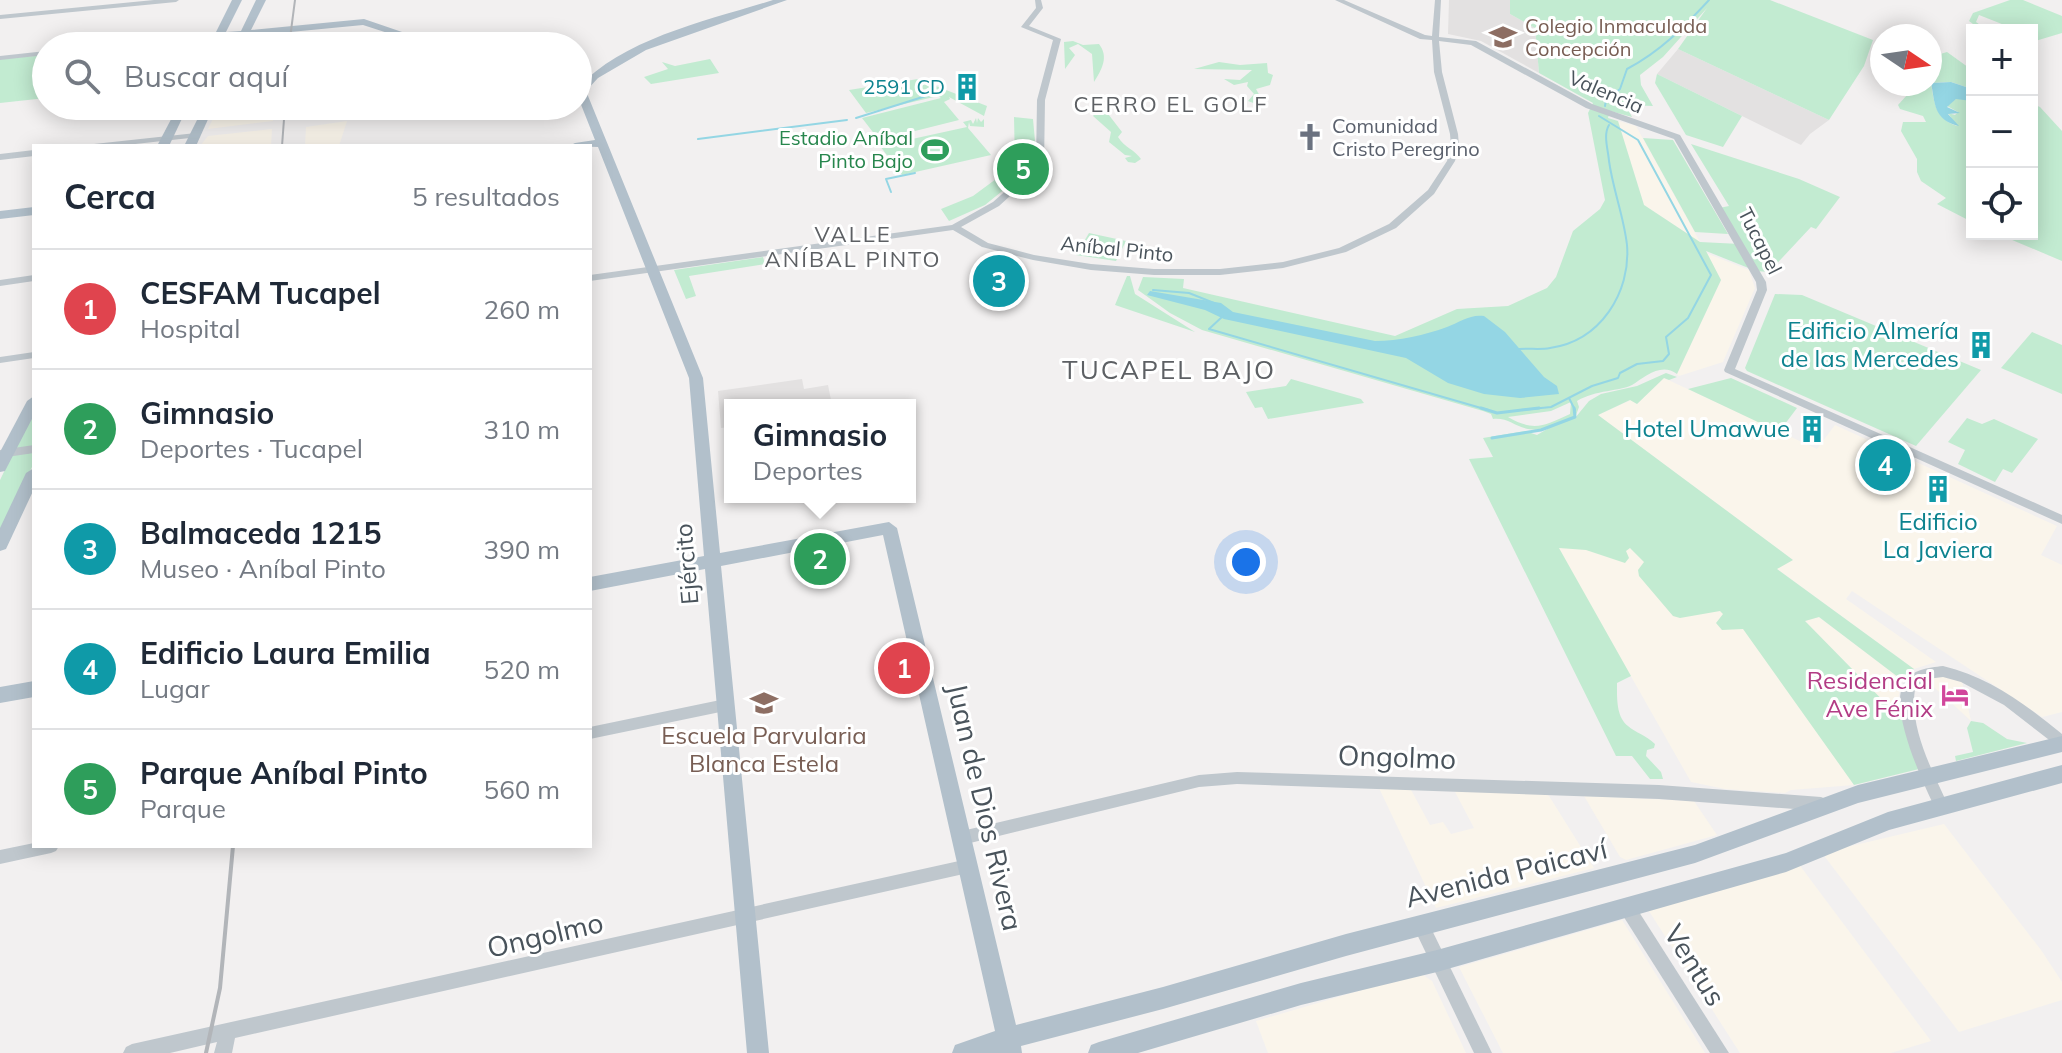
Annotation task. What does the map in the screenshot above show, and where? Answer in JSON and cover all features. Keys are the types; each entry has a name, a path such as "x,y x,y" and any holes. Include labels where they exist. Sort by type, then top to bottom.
{"main road":[{"path":"221,32 237,0"},
{"path":"245,32 261,0"},
{"path":"592,79 603,69 638,50 782,0"},
{"path":"255,32 364,22 395,32"},
{"path":"165,142 176,120"},
{"path":"193,140 202,120"},
{"name":"Ejército","path":"591,120 687,348 696,378 758,1053"},
{"path":"592,144 600,143"},
{"path":"0,215 32,211"},
{"path":"2,458 32,405"},
{"path":"0,545 32,477"},
{"name":"Juan de Dios Rivera","path":"713,561 889,528 1009,1045"},
{"path":"592,584 713,561"},
{"path":"0,695 32,689"},
{"name":"Avenida Paicaví","path":"963,1053 1009,1045 1421,926 1704,851 1870,791 2060,737"},
{"path":"1099,1053 1287,997 1437,961 1786,862 1878,825 1941,805 2062,774"}],"street":[{"path":"0,17 176,0"},
{"path":"592,278 954,227 1006,197 1040,165 1041,100 1057,39 1025,27 1041,6 1038,0"},
{"name":"Valencia","path":"1338,0 1422,36 1473,43 1589,106 1677,137"},
{"name":"Aníbal Pinto","path":"954,227 977,242 1009,252 1147,273 1213,274 1252,269 1316,256 1360,241 1415,209 1452,159 1454,138 1436,61 1438,0"},
{"path":"0,58 32,55"},
{"name":"Tucapel","path":"1677,137 1761,282 1762,290 1729,370 2062,520"},
{"path":"130,144 193,140"},
{"path":"0,157 32,153"},
{"path":"0,283 32,278"},
{"path":"0,360 32,355"},
{"path":"2,458 32,450"},
{"path":"1941,805 1927,777 1906,700 1911,682 1927,671 1939,669 1976,682 2060,737"},
{"path":"592,733 725,705"},
{"name":"Ongolmo","path":"962,838 1199,781 1237,778 1659,792 1785,803 1836,803"},
{"path":"0,857 42,848"},
{"name":"Ongolmo","path":"132,1053 968,866"},
{"name":"Ventus","path":"1626,906 1720,1053"},
{"path":"1421,926 1483,1053"},
{"path":"223,1053 228,1033"}],"shaded area":[{"name":"Colegio Inmaculada Concepción","path":"1449,0 1510,0 1510,14 1535,28 1539,73 1481,41 1448,34"},
{"path":"1678,49 1829,120 1801,145 1657,74"},
{"path":"212,120 273,120 273,121 208,129"},
{"path":"347,121 340,144 305,144 306,127"},
{"path":"1618,121 1636,126 1700,242 1644,205"},
{"path":"272,129 271,144 202,144 208,136"},
{"path":"1706,253 1749,270 1755,288 1723,362 1679,376 1677,374 1721,280"},
{"path":"1664,378 1817,449 1835,425 2057,526 2041,555 2062,565 2062,712 2042,717 1852,591 1846,599 1936,662 1914,669 1776,568 1793,560 1598,415 1631,400 1637,404"},
{"path":"802,379 804,389 828,385 831,399 724,399 724,428 721,428 718,391"},
{"path":"1553,539 1633,546 1732,609 1854,785 1785,793 1725,789 1691,782"},
{"path":"1819,617 1902,680 1898,700 1903,721 1805,621"},
{"path":"1939,675 1962,681 1971,721 1926,680"},
{"path":"1379,788 1410,788 1430,825 1443,822 1451,834 1474,828 1453,788 1544,792 1594,868 1436,908"},
{"path":"1584,796 1694,801 1717,835 1626,860 1620,857"},
{"path":"1944,824 2041,950 2062,982 2062,1000 1959,1032 1825,857 1830,851"},
{"path":"1798,863 1931,1041 1891,1053 1740,1053 1647,908"},
{"path":"1622,920 1705,1053 1503,1053 1459,967"},
{"path":"1420,973 1432,981 1466,1053 1268,1053 1256,1021"}],"green space":[{"path":"1510,0 1770,0 1870,39 1864,66 1829,120 1678,49 1707,8 1663,57 1640,75 1641,85 1653,106 1626,105 1632,117 1610,111 1608,118 1618,121 1644,205 1700,242 1740,244 1719,208 1729,206 1691,144 1799,179 1840,197 1816,229 1811,227 1769,272 1756,271 1706,251 1721,280 1677,374 1659,370 1627,387 1584,397 1577,401 1579,407 1575,418 1589,401 1601,394 1637,386 1666,373 1677,377 1664,378 1637,404 1630,400 1598,415 1793,560 1777,569 1914,669 1902,680 1819,617 1805,621 1903,721 1919,769 1854,785 1743,629 1722,630 1716,623 1723,614 1720,611 1680,618 1673,616 1639,576 1638,570 1644,562 1630,548 1626,551 1629,558 1625,563 1586,550 1559,548 1631,676 1617,683 1618,706 1624,722 1655,744 1654,748 1647,750 1646,756 1661,772 1663,779 1650,779 1632,756 1616,756 1469,459 1493,457 1483,438 1525,431 1537,435 1549,428 1523,428 1493,419 1491,414 1483,411 1202,330 1170,313 1138,290 1143,277 1184,279 1183,288 1395,336 1457,309 1508,306 1547,288 1556,277 1573,231 1600,209 1605,200 1588,113 1593,103 1539,73 1535,28 1510,14","holes":["1571,402 1570,414 1553,422 1532,426 1508,417 1551,411"]},
{"path":"2010,0 2023,0 2062,16 2062,33 2038,40 2038,24 2002,24 1979,15 1976,22 1979,24 1973,24 1969,21 1973,13"},
{"path":"1073,41 1083,45 1099,44 1102,49 1103,63 1094,82 1092,54 1078,44 1069,48 1075,55 1065,69 1064,42"},
{"path":"1947,52 1966,66 1966,87 1942,82 1942,53"},
{"path":"32,56 32,100 0,103 0,59"},
{"path":"710,59 719,73 651,84 644,77 668,69 662,62 675,66"},
{"path":"1219,62 1240,65 1267,63 1268,73 1273,75 1270,85 1256,89 1261,98 1256,104 1248,101 1254,94 1247,86 1248,82 1234,85 1224,79 1240,80 1252,70 1194,69"},
{"path":"1657,74 1742,116 1723,147 1686,135 1655,83"},
{"path":"918,79 987,106 984,116 949,97 944,102 959,120 879,140 862,118 941,98 938,96 866,113 849,90"},
{"path":"1906,96 1933,96 1944,119 1957,126 1948,113 1955,115 1958,112 1947,106 1957,98 1966,100 1966,219 1937,204 1946,198 1921,181 1917,159 1901,131 1903,122 1926,122 1923,116 1900,109 1898,105"},
{"path":"2038,106 2062,131 2062,261 2012,240 2038,240"},
{"path":"1098,110 1105,110 1122,132 1118,137 1141,159 1135,163 1128,162 1125,158 1132,156 1125,155 1109,142 1111,132 1093,116"},
{"path":"1014,117 1033,119 1037,163 985,205 949,221 941,209 973,196 1015,165"},
{"name":"Estadio Aníbal Pinto Bajo","path":"976,118 977,123 978,118 981,122 984,119 984,127 970,126 969,122 968,128 991,155 902,175 880,146 967,127 963,122 971,120 973,124"},
{"path":"1643,138 1673,140 1728,234 1695,232"},
{"path":"1089,233 1126,241 1116,261 1076,255"},
{"path":"763,257 765,264 689,276 696,296 686,299 674,270"},
{"path":"1127,276 1130,276 1135,294 1195,332 1115,305"},
{"path":"1775,294 1802,295 1981,370 1916,446 1747,371 1745,368"},
{"path":"2032,332 2062,345 2062,394 2001,368"},
{"path":"1731,378 1797,408 1779,432 1688,389"},
{"path":"1291,379 1361,399 1364,403 1268,419 1262,407 1255,408 1246,392 1286,386"},
{"path":"32,414 32,467 0,532 0,480"},
{"path":"1967,418 1982,424 1994,419 2038,439 2012,473 2003,469 1995,482 1958,464 1965,450 1948,442"},
{"path":"1971,721 1983,723 2007,739 2027,743 1956,761 1955,756 1973,752 1967,728"}],"water":[{"path":"1942,82 1966,87 1966,100 1956,99 1947,107 1960,113 1948,114 1959,126 1944,119 1935,103 1934,96 1942,96"},
{"path":"1150,291 1221,303 1233,312 1375,341 1421,335 1470,317 1484,316 1505,332 1544,377 1557,386 1559,394 1520,398 1484,394 1448,383 1406,358 1224,319 1205,310 1147,295"}],"waterway":[{"path":"1605,106 1606,100 1620,89 1627,69 1661,47 1709,0"},
{"path":"856,118 929,95"},
{"path":"1528,409 1551,407 1592,386 1618,378 1620,373 1637,364 1663,361 1669,354 1666,337 1688,318 1711,275 1638,140 1599,116"},
{"path":"698,139 847,120"},
{"path":"1519,349 1550,348 1584,336 1609,312 1618,297 1627,263 1627,245 1609,161 1606,138 1609,125"},
{"path":"891,192 886,179 915,173"},
{"path":"1153,290 1189,293 1214,303"},
{"path":"1223,316 1209,329 1488,410"},
{"path":"1569,398 1574,408"},
{"path":"1481,408 1497,413 1528,409"},
{"path":"1528,409 1539,408"},
{"path":"1492,438 1541,430 1575,417 1574,408"},
{"path":"1521,410 1528,409"}],"railway":[{"path":"291,32 295,0"},
{"path":"282,144 284,120"},
{"path":"206,1053 220,988 233,848"}],"place":[{"name":"Colegio Inmaculada Concepción","path":"1503,37"},
{"name":"2591 CD","path":"967,87"},
{"name":"Comunidad Cristo Peregrino","path":"1310,137"},
{"name":"Estadio Aníbal Pinto Bajo","path":"935,150"},
{"name":"Parque Aníbal Pinto","path":"1023,169"},
{"name":"Balmaceda 1215","path":"999,281"},
{"name":"Edificio Almería de las Mercedes","path":"1981,345"},
{"name":"Hotel Umawue","path":"1812,429"},
{"name":"Edificio Laura Emilia","path":"1885,465"},
{"name":"Edificio La Javiera","path":"1938,489"},
{"name":"Gimnasio","path":"820,559"},
{"name":"CESFAM Tucapel","path":"904,668"},
{"name":"Residencial Ave Fénix","path":"1955,695"},
{"name":"Escuela Parvularia Blanca Estela","path":"764,703"}],"district":[{"name":"CERRO EL GOLF","path":"1171,104"},
{"name":"VALLE ANÍBAL PINTO","path":"853,246"},
{"name":"TUCAPEL BAJO","path":"1169,370"}]}
